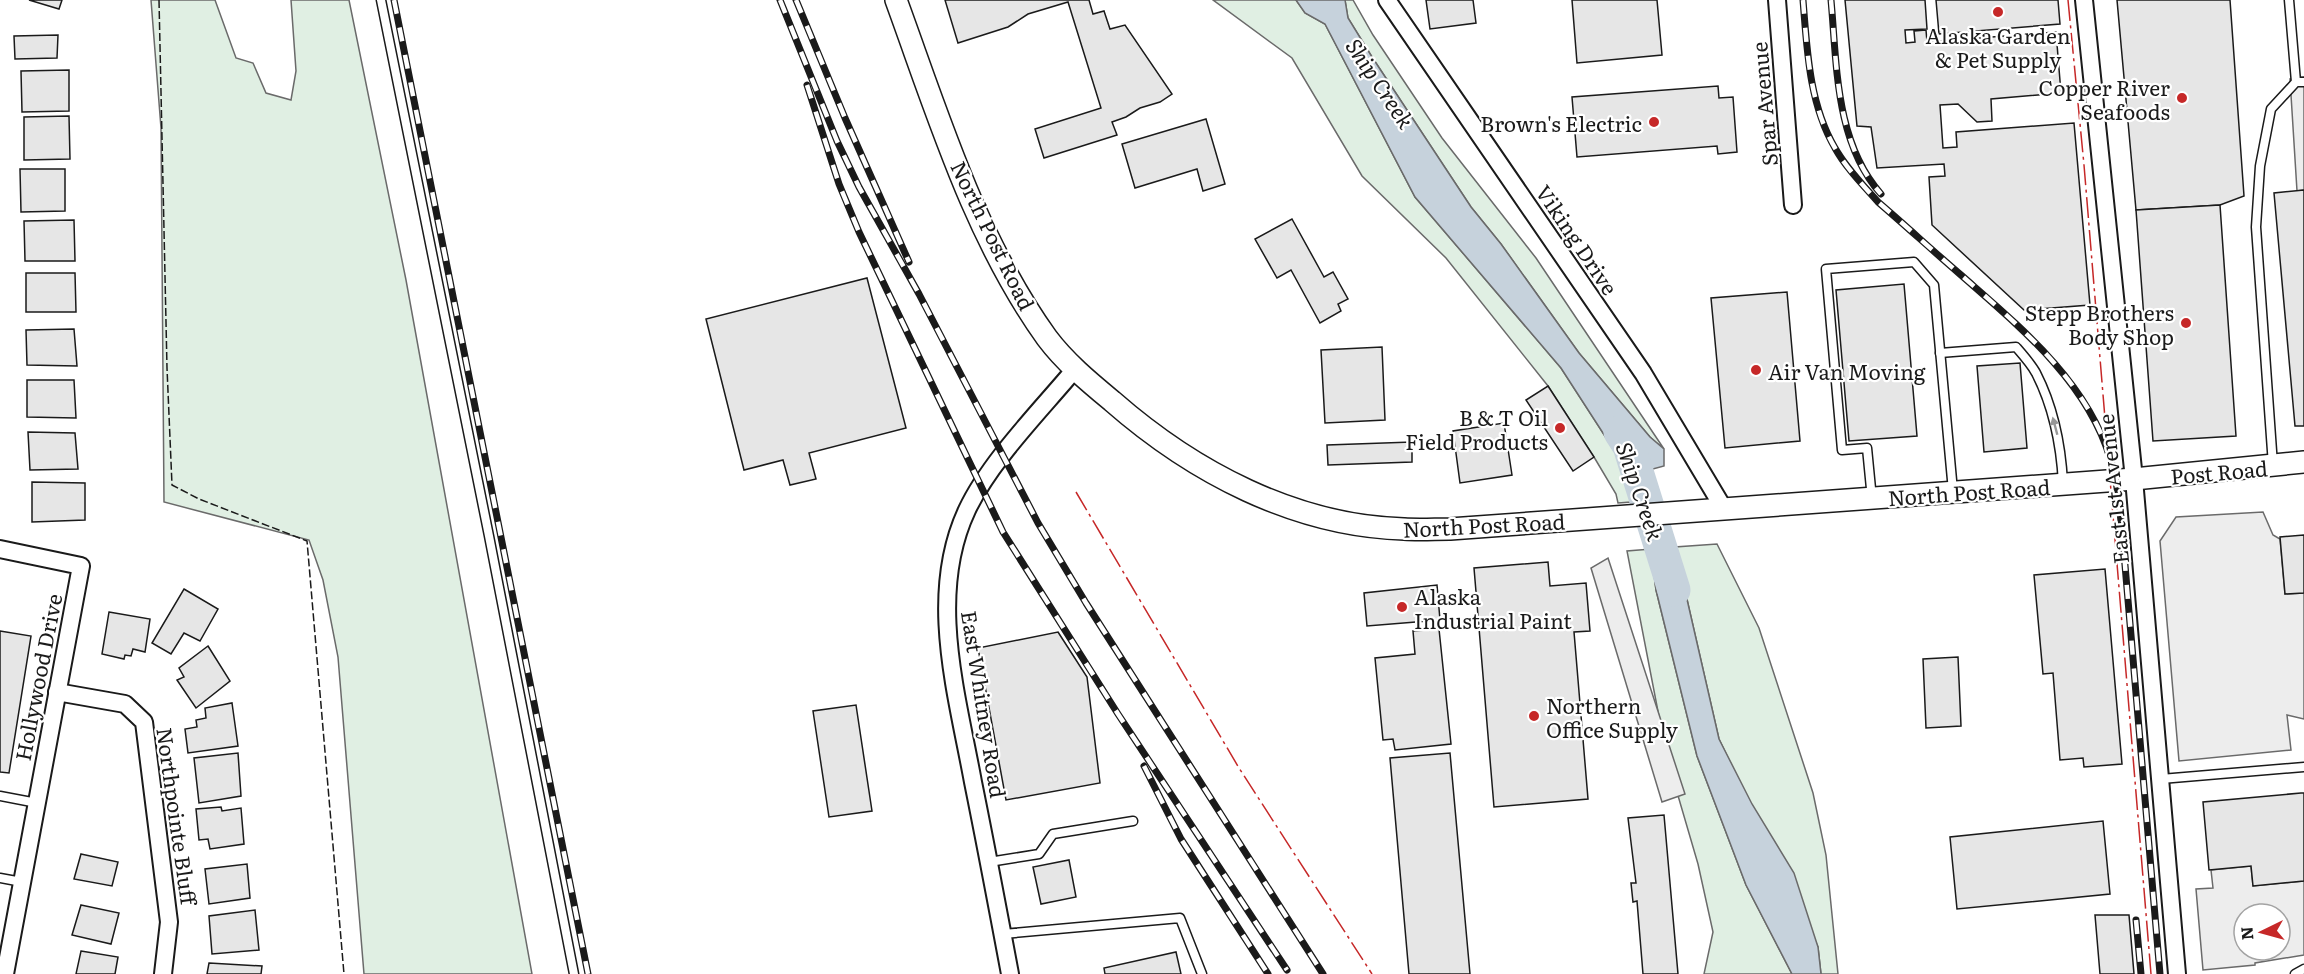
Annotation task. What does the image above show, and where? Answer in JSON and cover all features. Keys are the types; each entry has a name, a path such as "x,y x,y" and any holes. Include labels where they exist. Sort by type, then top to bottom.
{"street":[{"name":"North Post Road","path":"896,0 971,198 1020,296 1048,339 1075,369 1157,439 1204,470 1245,490 1310,513 1341,521 1403,529 1450,529 2134,479"},
{"name":"Viking Drive","path":"1387,0 1643,373 1724,509"},
{"name":"Spar Avenue","path":"1777,0 1793,205"},
{"name":"East 1st Avenue","path":"2084,0 2134,479 2177,974"},
{"name":"East Whitney Road","path":"1011,974 950,648 946,610 948,572 955,539 967,509 980,486 1075,369"},
{"name":"Post Road","path":"2134,479 2304,462"},
{"name":"Hollywood Drive","path":"0,549 81,566 5,974"},
{"name":"Northpointe Bluff","path":"57,692 125,704 144,722 169,922 164,974"}],"lane":[{"path":"381,0 574,974"},
{"path":"2273,465 2256,227 2260,166 2271,109 2300,82 2289,0"},
{"path":"1872,499 1867,448 1842,450 1826,269 1914,262 1934,285 1953,492"},
{"path":"1940,352 2016,347 2036,372 2052,413 2062,450 2063,484"},
{"path":"2161,779 2304,766"},
{"path":"0,796 37,803"},
{"path":"989,862 1039,854 1053,834 1133,821"},
{"path":"0,878 22,882"},
{"path":"1003,934 1180,918 1202,974"},
{"path":"2295,974 2304,969"}],"green space":[{"path":"151,0 215,0 236,58 253,63 266,93 291,100 296,71 291,0 349,0 406,280 532,974 364,974 338,657 323,580 309,540 164,502 161,128"},
{"path":"1213,0 1296,0 1305,13 1325,24 1415,197 1561,368 1625,467 1631,502 1618,503 1616,494 1594,457 1548,386 1446,258 1362,176 1292,58"},
{"path":"1345,0 1353,0 1373,35 1442,138 1536,258 1664,449 1650,437 1579,353 1501,244 1471,207 1348,18"},
{"path":"1717,544 1759,628 1813,793 1826,855 1838,974 1821,974 1818,947 1719,739 1675,547"},
{"path":"1651,549 1656,590 1697,756 1746,885 1792,974 1704,974 1713,932 1698,864 1667,758 1627,551"}],"shaded area":[{"path":"2304,77 2304,190 2297,191 2290,79"},
{"path":"2263,512 2273,535 2280,539 2285,594 2304,593 2304,719 2287,715 2291,750 2179,761 2160,541 2176,517"},
{"path":"1608,558 1685,794 1662,802 1591,568"},
{"path":"2251,866 2253,886 2304,881 2304,955 2292,957 2292,902 2232,902 2232,962 2261,962 2255,965 2203,970 2196,889 2213,888 2211,870"}],"water":[{"path":"1296,0 1345,0 1348,18 1471,207 1501,244 1579,353 1650,437 1664,449 1664,466 1627,476 1625,467 1561,368 1415,197 1325,24 1305,13"},
{"path":"1675,547 1719,739 1752,804 1794,873 1818,947 1821,974 1792,974 1746,885 1697,756 1656,590 1651,550"}],"building":[{"path":"29,0 62,0 59,9"},
{"path":"945,0 1089,0 1093,14 1104,11 1110,29 1125,25 1172,94 1160,102 1140,108 1112,122 1117,135 1044,158 1035,129 1101,108 1068,2 1028,14 1008,27 958,43"},
{"path":"1426,0 1473,0 1476,23 1430,29"},
{"path":"1572,0 1657,0 1662,55 1577,63"},
{"path":"1845,0 1925,0 1927,29 1905,30 1906,43 1915,42 1914,31 1926,30 1927,42 2056,32 2061,93 1991,99 1992,121 1977,122 1958,104 1940,105 1943,148 1957,147 1956,132 2074,123 2090,305 2024,310 1932,225 1929,177 1945,176 1944,164 1877,168 1871,127 1857,126"},
{"name":"Alaska Garden & Pet Supply","path":"1936,0 2058,0 2060,24 1939,34"},
{"name":"Copper River Seafoods","path":"2117,0 2230,0 2244,196 2220,205 2136,210"},
{"path":"58,35 57,58 15,59 14,36"},
{"path":"69,70 69,111 22,112 21,71"},
{"name":"Brown's Electric","path":"1718,86 1719,98 1733,97 1737,152 1718,154 1717,146 1577,157 1572,97"},
{"path":"69,116 70,159 24,160 24,117"},
{"path":"1206,119 1225,184 1203,191 1197,169 1135,188 1122,144"},
{"path":"20,169 65,169 65,211 21,212"},
{"path":"2304,190 2304,426 2295,426 2274,193"},
{"name":"Stepp Brothers Body Shop","path":"2220,205 2236,436 2153,441 2136,210"},
{"path":"1292,219 1324,277 1333,272 1348,299 1338,304 1341,311 1320,323 1291,270 1277,278 1255,239"},
{"path":"74,220 75,261 25,261 24,221"},
{"path":"26,273 75,273 76,312 26,312"},
{"path":"867,278 906,428 809,453 816,479 790,485 783,460 744,470 706,319"},
{"path":"1904,284 1917,436 1849,441 1836,290"},
{"name":"Air Van Moving","path":"1787,292 1800,441 1725,448 1711,298"},
{"path":"74,329 77,366 27,365 26,330"},
{"path":"1382,347 1385,420 1325,423 1321,350"},
{"path":"2020,363 2027,448 1984,452 1977,366"},
{"path":"27,380 74,380 76,418 27,417"},
{"name":"B & T Oil Field Products","path":"1548,386 1594,457 1573,471 1526,400"},
{"path":"1504,423 1512,475 1460,483 1453,431"},
{"path":"28,432 75,433 78,469 30,470"},
{"path":"1412,442 1412,462 1328,465 1327,445"},
{"path":"32,482 85,483 85,520 32,522"},
{"path":"2304,535 2304,593 2285,594 2280,537"},
{"name":"Northern Office Supply","path":"1548,562 1550,586 1586,583 1590,631 1574,632 1588,799 1494,807 1474,568"},
{"path":"2105,569 2122,764 2084,767 2083,758 2060,760 2053,673 2043,674 2034,575"},
{"name":"Alaska Industrial Paint","path":"1437,585 1440,620 1367,626 1364,593"},
{"path":"184,589 218,609 200,641 184,633 171,654 152,643"},
{"path":"109,612 150,619 145,652 133,649 131,656 125,655 124,659 102,654"},
{"path":"1439,629 1451,744 1395,750 1393,739 1383,740 1375,658 1415,654 1413,631"},
{"path":"0,631 31,636 9,773 0,772"},
{"path":"1058,632 1087,677 1100,783 1006,800 978,648"},
{"path":"208,646 230,681 196,708 177,680 184,677 179,668"},
{"path":"1958,657 1961,726 1926,728 1923,659"},
{"path":"232,703 238,746 188,753 185,729 197,727 196,720 206,718 205,708"},
{"path":"856,705 872,811 829,817 813,711"},
{"path":"238,753 241,796 199,803 194,758"},
{"path":"1450,753 1470,974 1409,974 1390,758"},
{"path":"2304,793 2304,881 2253,886 2251,866 2209,870 2203,802"},
{"path":"221,807 222,811 241,808 244,844 210,849 208,839 199,840 196,809"},
{"path":"1664,815 1678,974 1643,974 1637,901 1633,902 1631,883 1636,883 1628,818"},
{"path":"2103,821 2110,894 1957,909 1950,837"},
{"path":"81,854 118,862 112,886 74,879"},
{"path":"1069,860 1076,897 1041,904 1033,867"},
{"path":"247,864 250,898 209,904 205,869"},
{"path":"81,905 119,913 111,944 72,935"},
{"path":"255,910 259,950 212,954 209,916"},
{"path":"2095,915 2129,915 2134,974 2100,974"},
{"path":"81,951 118,957 115,974 76,974"},
{"path":"1176,952 1181,974 1105,974 1104,968"},
{"path":"209,963 262,966 261,974 207,974"}],"waterway":[{"name":"Ship Creek","path":"1620,432 1629,446 1674,590"}],"railway":[{"path":"394,0 588,974"},
{"path":"780,0 837,141 859,187 919,294 1038,523 1086,603 1323,974"},
{"path":"796,0 909,262"},
{"path":"1803,0 1808,57 1815,95 1826,131 1839,155 1878,202 2006,314 2049,357 2085,404 2110,458 2117,485 2122,530 2160,974"},
{"path":"1831,0 1837,76 1847,127 1866,173 1881,194"},
{"path":"807,85 839,184 859,232 1003,532 1118,714 1287,970"},
{"path":"1144,766 1181,839 1268,974"},
{"path":"2136,920 2141,974"}],"fence":[{"path":"159,0 167,368 172,485 199,499 307,541 344,974"}],"power":[{"path":"2068,0 2084,165 2151,974"},
{"path":"1076,492 1239,768 1372,974"}],"place":[{"name":"Alaska Garden & Pet Supply","path":"1998,12"},
{"name":"Copper River Seafoods","path":"2182,98"},
{"name":"Brown's Electric","path":"1654,122"},
{"name":"Stepp Brothers Body Shop","path":"2186,323"},
{"name":"Air Van Moving","path":"1756,370"},
{"name":"B & T Oil Field Products","path":"1560,428"},
{"name":"Alaska Industrial Paint","path":"1402,607"},
{"name":"Northern Office Supply","path":"1534,716"}]}
